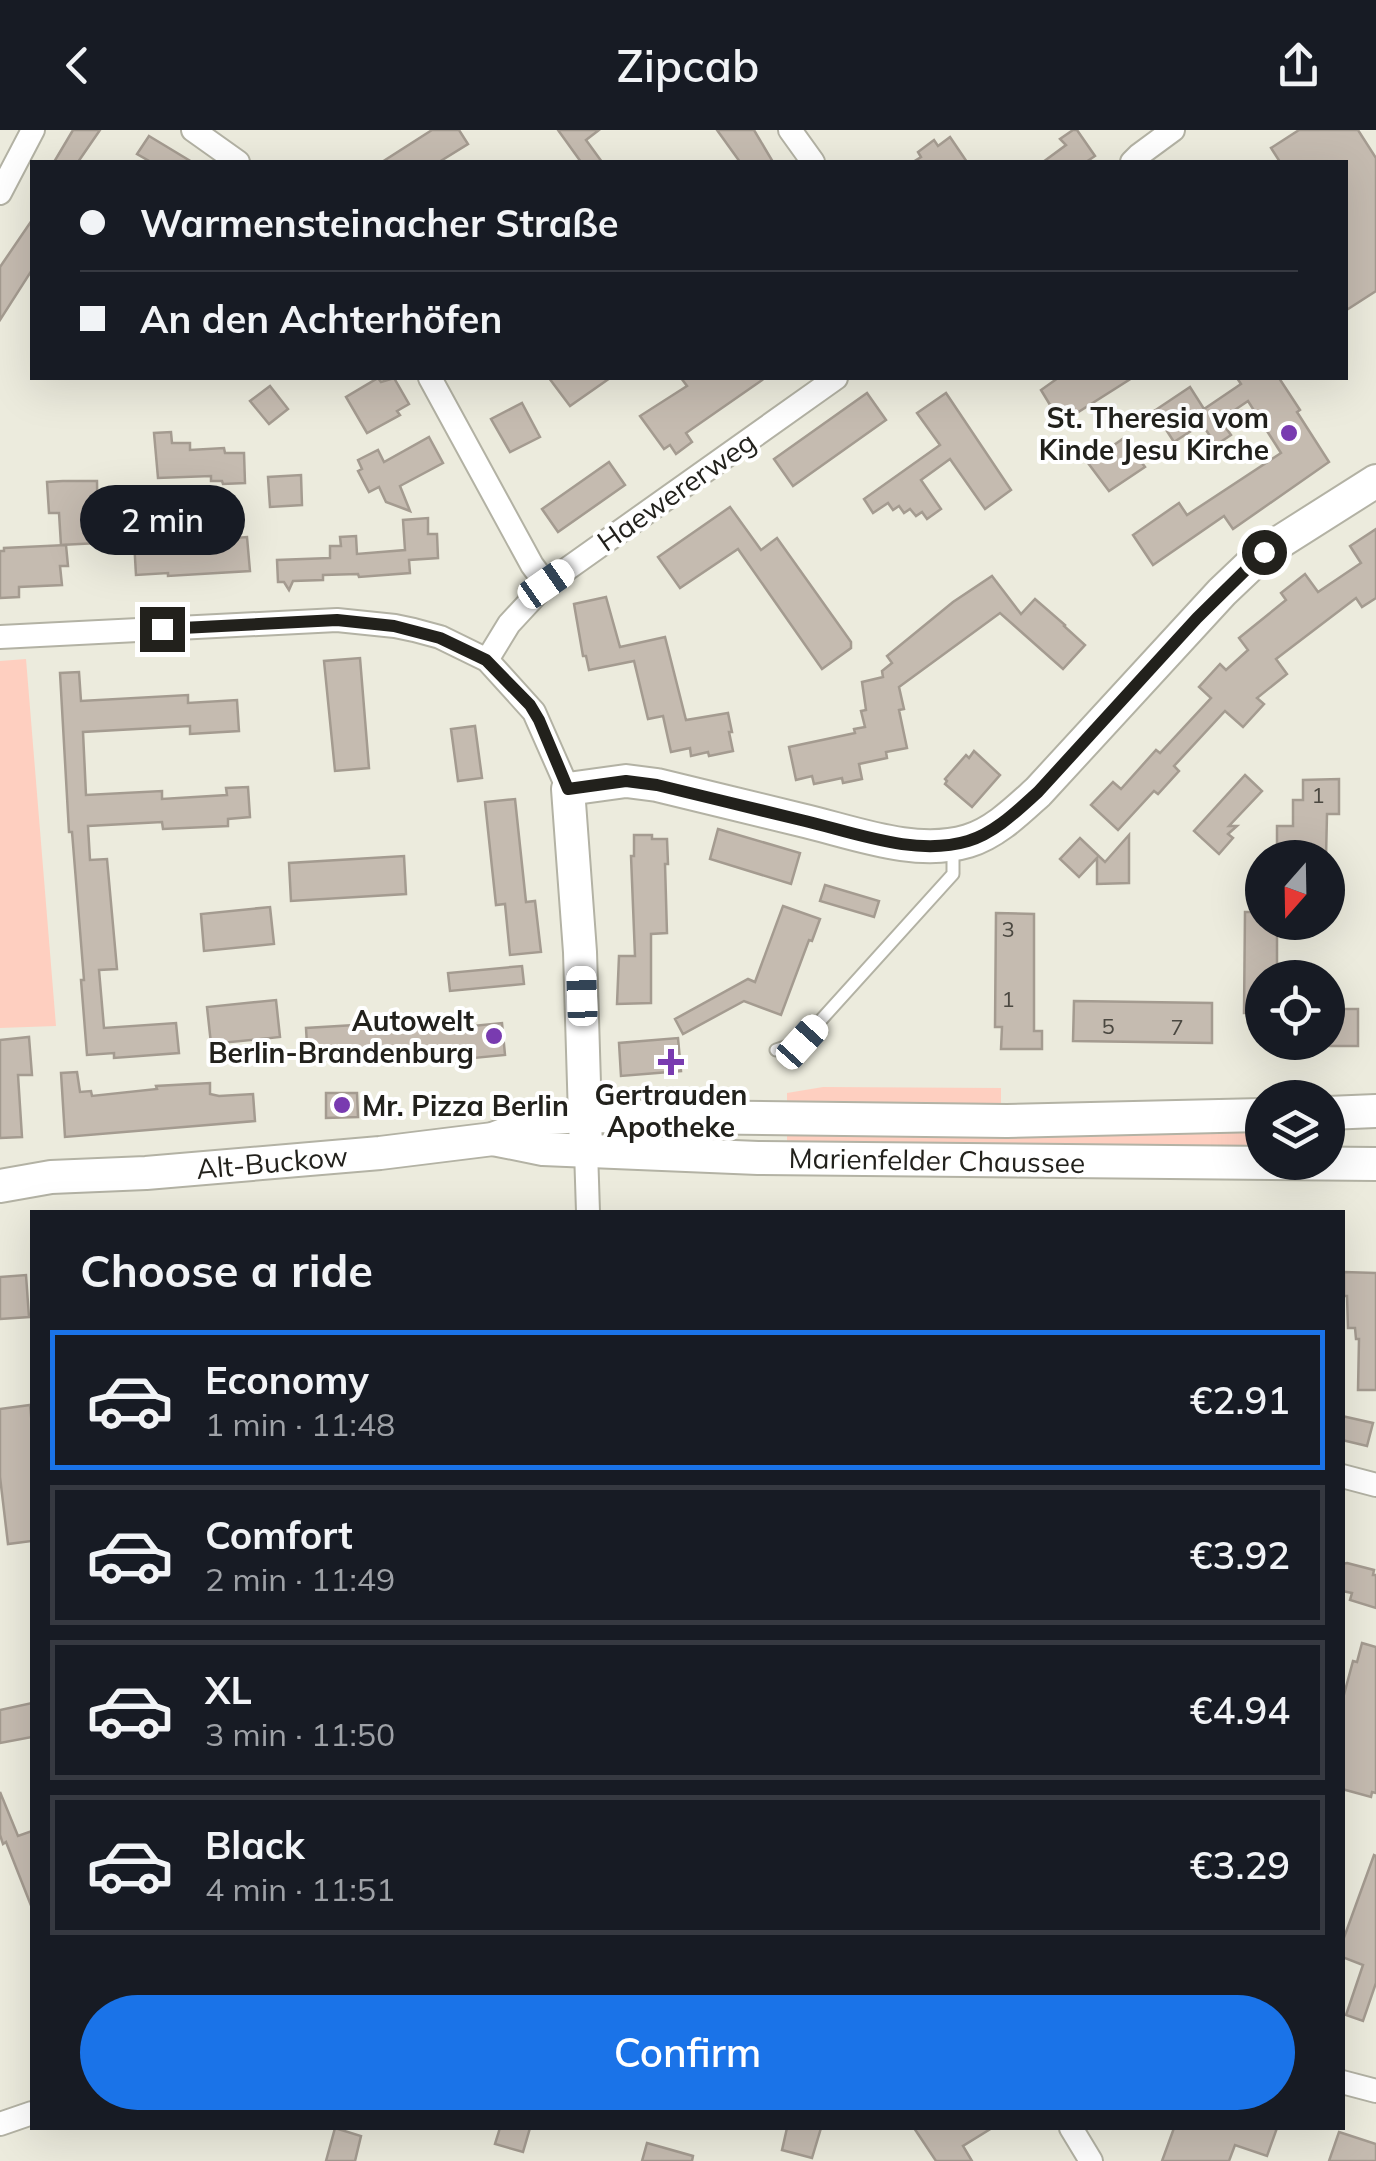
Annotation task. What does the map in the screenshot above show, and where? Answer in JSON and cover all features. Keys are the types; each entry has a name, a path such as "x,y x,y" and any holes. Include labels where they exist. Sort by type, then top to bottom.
{"main road":[{"path":"586,1150 580,952 568,789 626,781 657,785 917,845 953,844 983,835 1038,792 1197,618 1264,552 1376,481"},
{"path":"1345,1112 1376,1111"},
{"name":"Marienfelder Chaussee","path":"493,1139 547,1118 585,1116 1008,1121 1245,1115"},
{"name":"Marienfelder Chaussee","path":"493,1139 543,1149 774,1158 1376,1164"},
{"name":"Alt-Buckow","path":"0,1186 51,1177 298,1161 493,1139"},
{"name":"Alt-Buckow","path":"0,1170 51,1177"}],"street":[{"path":"0,193 33,130"},
{"path":"193,130 235,160"},
{"path":"790,130 812,160"},
{"path":"1134,160 1174,130"},
{"path":"431,380 546,584"},
{"name":"Haewererweg","path":"486,660 509,624 546,584 833,380"},
{"path":"0,638 337,620 427,634 486,660 534,712 568,789"},
{"path":"586,1150 588,1210"},
{"path":"1345,1477 1376,1484"},
{"path":"1345,2083 1376,2091"},
{"path":"0,2124 30,2114"},
{"path":"1072,2130 1092,2161"}],"lane":[{"path":"776,1050 802,1042 953,874 953,844"},
{"path":"774,1158 775,1118"}],"shaded area":[{"path":"26,659 56,1026 0,1028 0,661"},
{"path":"823,1087 1001,1088 1001,1105 787,1104 787,1093"},
{"path":"1245,1130 1245,1147 787,1143 787,1135 1016,1137"}],"building":[{"path":"73,130 100,130 79,160 55,160"},
{"path":"432,130 459,130 468,144 442,160 385,160"},
{"path":"558,130 599,130 586,140 601,160 580,160"},
{"path":"717,130 754,130 772,160 739,160"},
{"path":"1077,130 1095,156 1089,160 1046,160 1066,145 1060,139"},
{"path":"1299,130 1358,130 1376,158 1376,291 1348,309 1348,160 1279,160 1271,148"},
{"path":"149,136 189,160 148,160 137,154"},
{"path":"950,137 966,160 916,160 921,157 918,152 934,140 938,146"},
{"path":"30,223 30,273 0,320 0,267"},
{"path":"375,380 395,380 409,404 397,411 400,415 367,433 346,397"},
{"path":"550,380 607,380 570,406"},
{"path":"682,380 762,380 686,433 692,442 676,454 670,445 664,449 640,416 687,386"},
{"path":"1055,380 1129,380 1061,423 1041,390"},
{"path":"1238,380 1280,380 1329,462 1233,529 1224,516 1153,565 1133,535 1179,503 1187,515 1281,453 1248,401 1220,420 1231,435 1216,445 1202,424 1174,442 1154,411 1190,387 1204,409 1241,384"},
{"path":"270,386 288,409 269,424 250,401"},
{"path":"867,393 886,420 793,486 774,459"},
{"path":"946,393 1011,490 985,509 950,459 921,480 941,509 927,519 922,512 916,516 910,509 904,513 899,506 893,510 888,503 873,513 864,499 940,445 917,413"},
{"path":"522,403 540,437 510,452 491,419"},
{"path":"171,432 172,443 190,443 190,450 224,448 225,453 244,453 245,483 223,484 211,481 211,476 158,478 154,433"},
{"path":"429,437 443,463 400,486 410,511 386,502 379,487 369,492 358,471 362,469 358,460 378,450 384,462"},
{"path":"1124,438 1145,467 1109,491 1088,463"},
{"path":"609,462 625,485 558,532 542,509"},
{"path":"301,475 302,505 270,507 268,477"},
{"path":"97,481 98,543 61,545 59,513 49,513 47,482"},
{"path":"150,504 151,510 174,509 176,546 221,544 221,539 247,537 250,571 136,575 132,505"},
{"path":"730,507 761,550 777,538 851,642 851,648 822,669 738,549 680,588 658,557"},
{"path":"428,518 428,534 437,534 438,558 409,560 410,573 323,575 323,580 293,581 289,590 284,582 278,582 277,560 330,558 330,546 341,546 340,537 356,536 357,554 405,550 403,520"},
{"path":"1376,529 1376,598 1362,607 1356,598 1276,659 1287,674 1257,698 1264,704 1243,727 1225,711 1174,766 1179,771 1158,794 1154,791 1118,830 1091,805 1113,782 1121,789 1211,698 1199,687 1220,664 1226,670 1248,650 1239,638 1286,600 1281,593 1305,574 1318,592 1361,563 1350,546"},
{"path":"66,545 68,566 60,566 62,585 19,587 19,597 0,598 0,551"},
{"path":"992,576 1021,614 1035,599 1085,645 1063,669 1000,613 899,687 907,748 886,752 887,758 859,764 862,779 843,783 842,778 814,784 812,776 796,780 789,747 855,733 854,729 865,727 862,682 883,677 882,671 892,663 887,656"},
{"path":"606,597 620,647 665,637 686,720 728,713 733,751 709,756 708,752 691,756 690,748 671,752 663,716 648,719 634,661 589,670 574,604"},
{"path":"360,658 369,768 335,771 324,661"},
{"path":"79,672 81,701 188,695 188,703 237,700 239,731 190,734 190,726 83,732 86,795 162,791 162,799 227,795 226,788 248,787 250,817 228,819 228,826 163,829 162,822 88,826 90,860 107,859 117,969 99,970 104,1028 176,1023 179,1053 114,1058 114,1053 87,1055 60,673"},
{"path":"475,726 482,778 458,781 451,729"},
{"path":"974,751 1000,775 972,807 945,784 945,779"},
{"path":"1245,775 1262,791 1229,826 1237,826 1228,834 1233,838 1219,854 1194,831"},
{"path":"1339,779 1339,814 1327,814 1326,840 1277,840 1277,826 1293,826 1293,800 1303,800 1303,780"},
{"path":"515,799 526,902 535,901 541,952 510,955 505,904 496,905 485,802"},
{"path":"718,829 800,853 791,884 710,859"},
{"path":"634,835 667,839 667,933 651,934 651,1003 617,1004 619,956 635,956 631,856"},
{"path":"1129,835 1129,883 1097,884 1097,858 1079,877 1060,859 1080,838 1105,862"},
{"path":"404,856 406,894 291,901 289,863"},
{"path":"825,885 879,901 874,917 820,901"},
{"path":"783,906 820,919 781,1015 744,1001 683,1034 675,1019 748,979 755,982"},
{"path":"270,907 274,944 204,951 201,914"},
{"path":"1245,912 1245,940 1277,940 1277,960 1245,960 1244,1013"},
{"path":"996,913 1034,914 1034,1031 1042,1031 1042,1049 1001,1049 1002,1027 995,1027"},
{"path":"522,966 524,984 450,991 448,973"},
{"path":"276,1000 280,1037 211,1044 207,1007"},
{"path":"1074,1001 1212,1003 1212,1043 1073,1041"},
{"path":"1345,1009 1358,1009 1358,1046 1345,1046"},
{"path":"421,1021 421,1031 502,1023 505,1055 443,1061 442,1054 308,1062 306,1028"},
{"path":"29,1037 32,1075 18,1075 22,1137 0,1138 0,1040"},
{"path":"678,1038 681,1071 621,1076 619,1043"},
{"path":"77,1072 80,1092 91,1091 92,1096 210,1083 210,1094 253,1094 255,1121 65,1137 61,1073"},
{"name":"Mr. Pizza Berlin","path":"326,1093 357,1093 358,1117 326,1118"},
{"path":"1345,1272 1376,1273 1376,1390 1358,1390 1359,1339 1355,1328 1348,1328"},
{"path":"26,1275 29,1317 0,1319 0,1277"},
{"path":"30,1405 30,1541 8,1544 0,1477 0,1409"},
{"path":"1345,1417 1373,1423 1367,1446 1345,1441"},
{"path":"1345,1563 1374,1570 1376,1608 1350,1600 1352,1593 1345,1592"},
{"path":"1362,1643 1376,1647 1376,1793 1372,1792 1371,1797 1345,1790 1345,1691 1353,1661 1357,1662"},
{"path":"30,1703 30,1737 0,1743 0,1710"},
{"path":"0,1792 18,1836 30,1832 30,1903 6,1842 3,1844"},
{"path":"1374,1855 1376,1983 1363,2021 1346,2015 1363,1965 1345,1958 1345,1935"},
{"path":"334,2130 361,2136 355,2161 326,2161"},
{"path":"499,2130 529,2130 523,2152 495,2144"},
{"path":"787,2130 820,2130 812,2158 782,2150"},
{"path":"915,2130 989,2130 963,2146 972,2161 936,2161"},
{"path":"1173,2130 1276,2130 1267,2156 1235,2145 1229,2161 1162,2161"},
{"path":"1339,2132 1376,2144 1376,2161 1329,2161"},
{"path":"647,2143 693,2156 692,2161 642,2161"}],"place":[{"name":"St. Theresia vom Kinde Jesu Kirche","path":"1289,433"},
{"name":"Autowelt Berlin-Brandenburg","path":"494,1036"},
{"name":"Gertrauden Apotheke","path":"671,1062"},
{"name":"Mr. Pizza Berlin","path":"342,1105"}],"route":[{"path":"162,629 337,620 394,626 440,638 486,660 530,705 568,789 626,781 657,785 877,838 939,845 983,835 1013,815 1264,552"}]}
